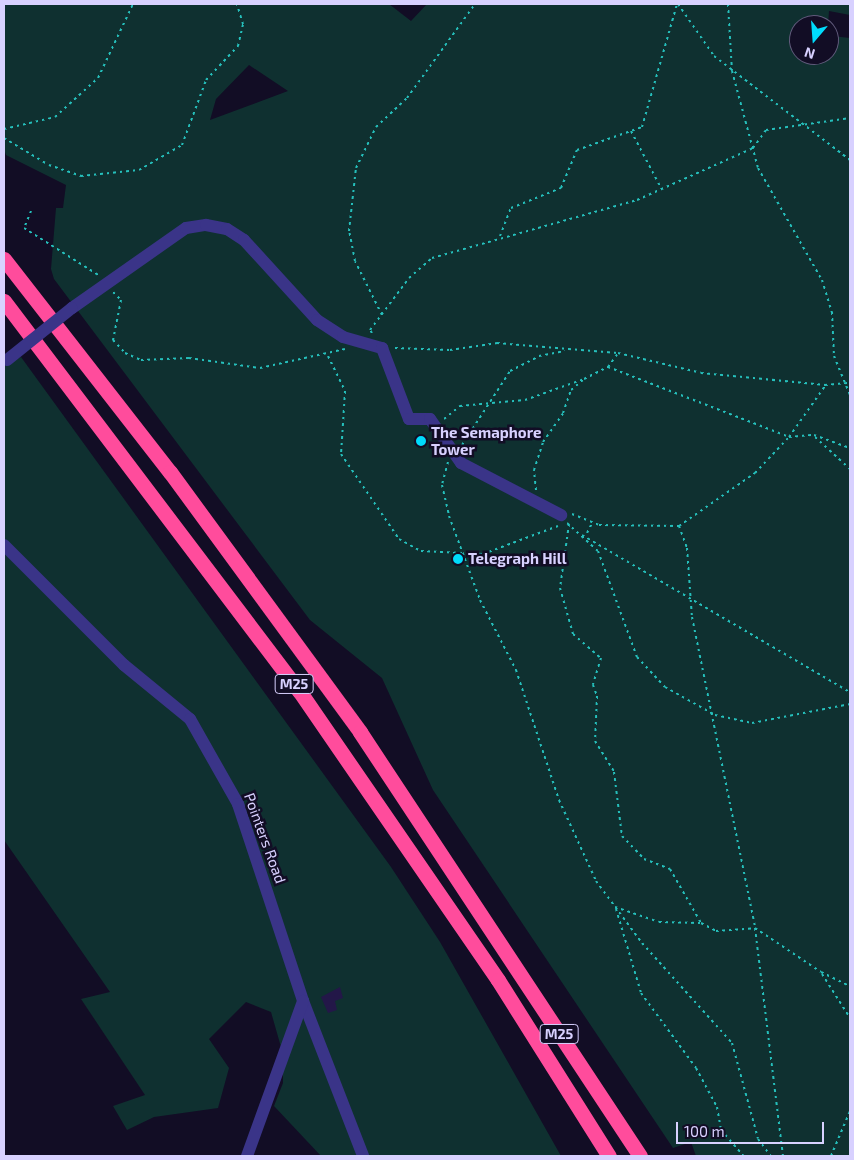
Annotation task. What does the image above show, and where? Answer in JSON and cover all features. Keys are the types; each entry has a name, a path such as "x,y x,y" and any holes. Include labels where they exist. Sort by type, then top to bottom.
{"highway":[{"name":"M25","path":"4,259 170,472 360,732 640,1156"},
{"name":"M25","path":"4,301 300,692 498,980 609,1156"}],"street":[{"path":"5,361 72,308 186,228 206,225 227,229 244,240 317,320 343,337 382,348 409,419 430,419 437,425 450,451 466,466 565,519"},
{"name":"Pointers Road","path":"4,545 124,665 190,719 238,804 303,1001 361,1154"},
{"path":"247,1156 303,1001"}],"path":[{"path":"4,129 56,117 98,78 133,4"},
{"path":"4,138 49,166 81,176 139,170 182,145 206,80 238,46 243,24 237,4"},
{"path":"382,315 355,260 350,231 356,168 376,128 407,98 475,4"},
{"path":"500,236 511,208 561,188 577,150 642,127 678,4"},
{"path":"678,4 714,56 803,126 850,160"},
{"path":"728,4 732,71 758,168 825,288 832,312 834,356 850,395"},
{"path":"850,118 766,130 752,148 637,200 500,236 432,258 408,278 370,330 382,348 450,350 497,343 565,350 618,352 701,373 825,385 850,383"},
{"path":"631,130 661,189"},
{"path":"30,211 24,228 114,292 121,300 113,340 125,353 141,360 188,358 260,368 328,356 349,349"},
{"path":"565,350 539,356 510,371 493,401 461,447 450,451 442,484 480,600 516,670 559,800 596,881 703,1015 732,1043 758,1139 771,1156"},
{"path":"437,425 460,406 493,401 525,400 584,379 608,367 618,352"},
{"path":"328,356 345,391 341,454 371,500 399,539 421,551 464,554 483,554 556,528 565,519 583,515 592,523 679,526 755,473 789,437 825,385"},
{"path":"608,367 789,437 814,436 850,448"},
{"path":"542,506 533,481 537,457 548,432 563,413 571,390 584,379"},
{"path":"814,436 850,469"},
{"path":"565,519 598,551 637,657 665,687 714,715 768,722 816,708 850,704"},
{"path":"565,519 560,588 573,634 601,658 593,685 597,696 595,741 614,772 620,805 618,828 644,860 670,869 701,923"},
{"path":"582,535 587,533 592,523"},
{"path":"679,526 687,548 692,596 692,617 714,715 740,872 755,928 783,1156"},
{"path":"587,533 850,692"},
{"path":"615,907 659,922 701,923 716,931 755,928 821,972 850,986"},
{"path":"615,907 641,993 696,1068 717,1107 721,1130 744,1156"},
{"path":"821,972 850,1018"},
{"path":"832,1156 850,1111"}],"green space":[{"path":"4,4 389,4 411,21 427,4 850,4 850,15 829,11 829,15 789,15 789,65 839,65 839,37 850,38 850,1156 696,1156 691,1142 673,1148 433,790 382,678 310,620 54,279 51,269 56,208 63,208 66,185 6,155 4,149","holes":["249,65 288,91 210,120 216,99"]},
{"path":"21,357 391,867 440,942 561,1156 321,1156 274,1106 283,1083 283,1054 271,1012 246,1002 209,1039 229,1068 218,1108 154,1117 127,1130 113,1106 145,1095 81,999 110,992 4,840 4,366"}],"building":[{"path":"340,987 343,998 335,1001 337,1010 328,1013 321,997"}],"place":[{"name":"The Semaphore Tower","path":"421,441"},
{"name":"Telegraph Hill","path":"458,559"}]}
